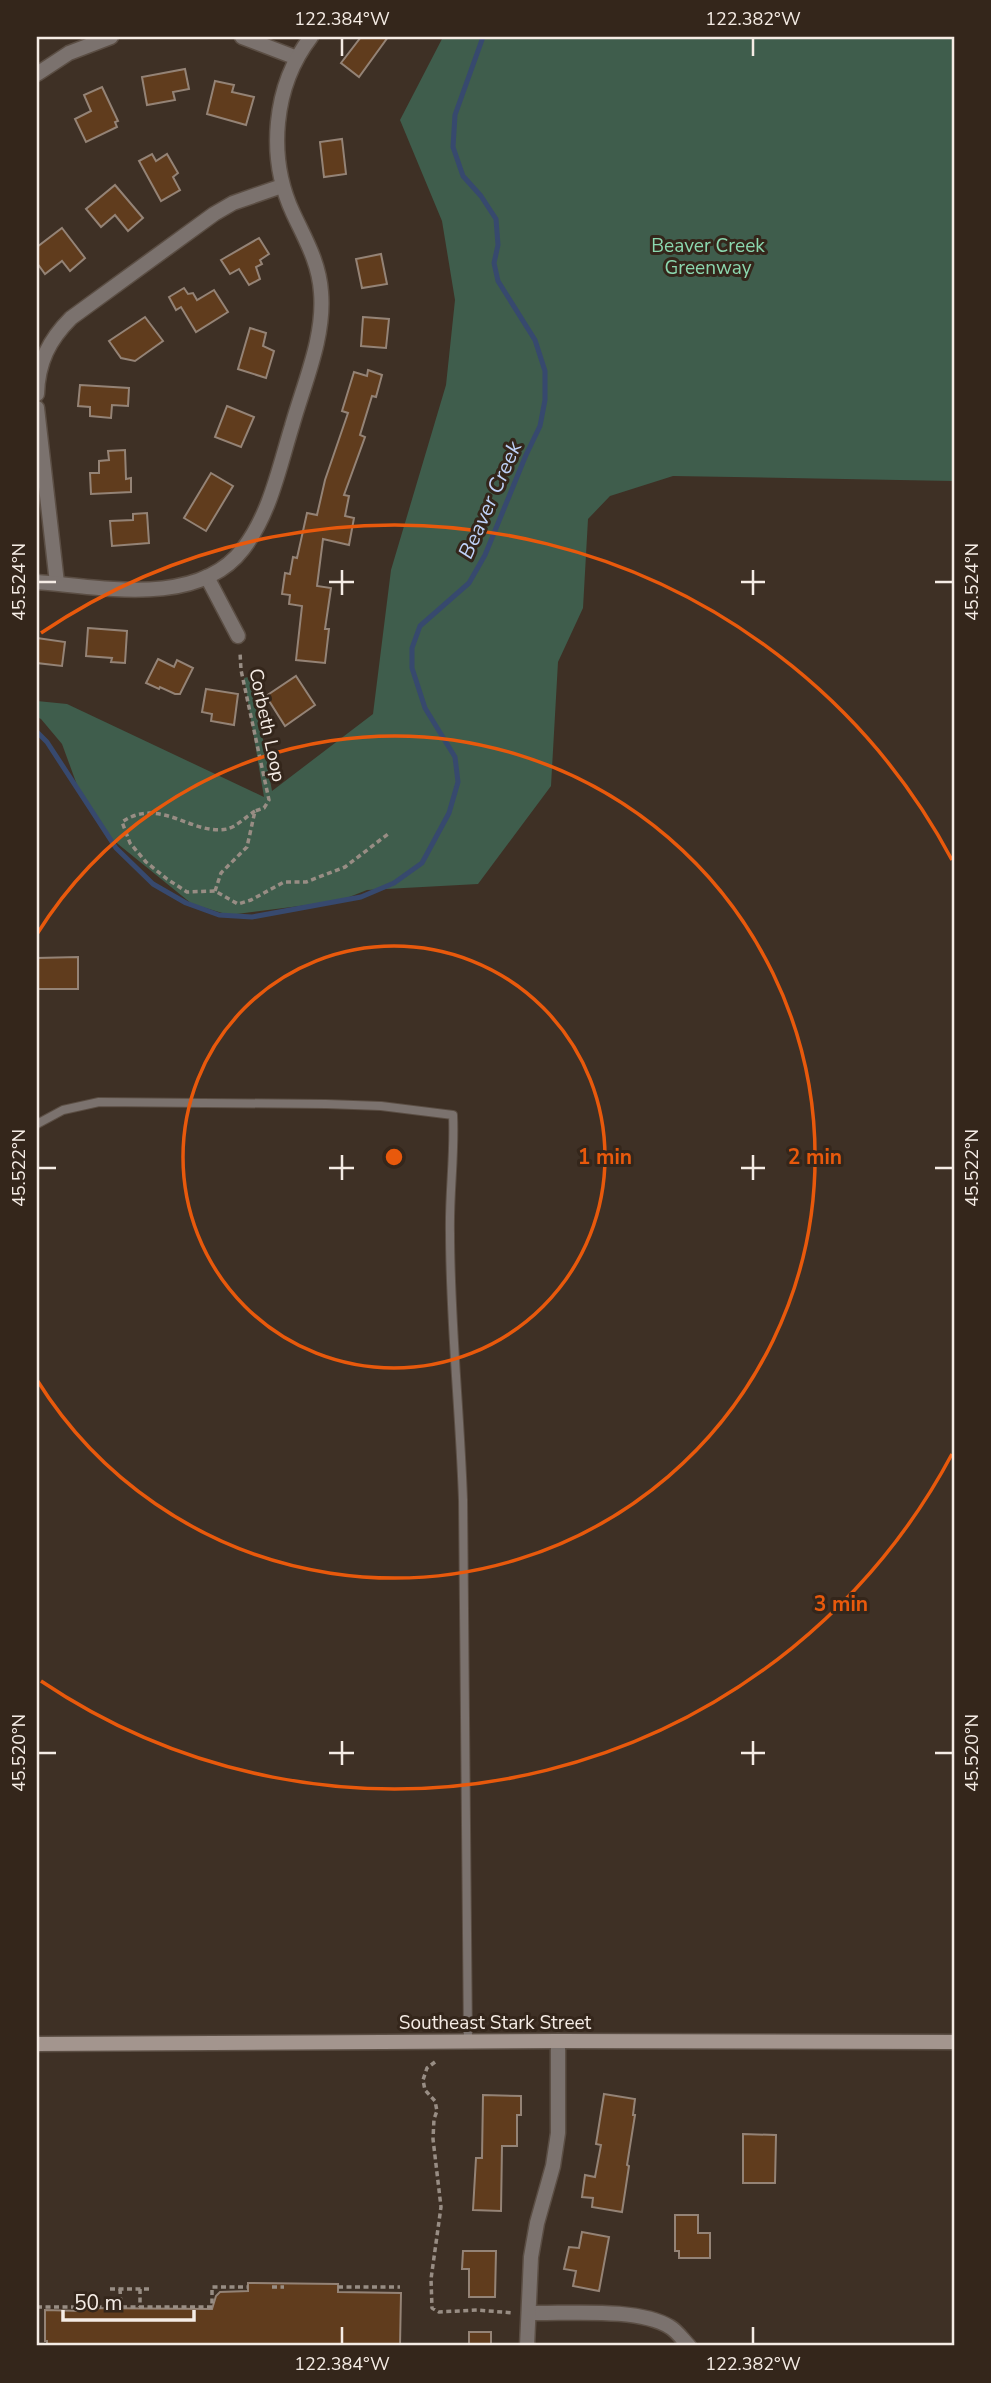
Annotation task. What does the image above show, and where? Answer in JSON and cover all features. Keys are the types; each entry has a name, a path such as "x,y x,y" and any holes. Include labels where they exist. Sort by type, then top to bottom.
{"main road":[{"name":"Southeast Stark Street","path":"37,2044 954,2042"}],"street":[{"path":"37,74 69,52 111,37"},
{"path":"242,37 297,58"},
{"path":"37,582 145,589 183,585 207,577 227,566 243,550 256,528 272,493 319,333 321,291 318,271 277,168 279,111 283,93 297,58 311,37"},
{"path":"37,394 38,374 44,354 57,332 72,318 214,214 233,203 282,186"},
{"path":"37,408 57,583"},
{"path":"207,577 238,636"},
{"path":"527,2346 531,2258 558,2133 558,2041"},
{"path":"529,2313 630,2315 651,2319 671,2327 689,2346"}],"lane":[{"path":"37,1124 63,1110 99,1102 381,1106 453,1115 454,1160 449,1229 463,1500 468,2041"}],"path":[{"name":"Corbeth Loop","path":"215,891 221,873 247,847 255,811 264,808 270,800 241,670 238,636"},
{"path":"255,811 228,829 209,828 152,812 132,815 122,822 130,843 146,862 167,878 187,892 215,891 238,904 284,882 306,882 345,867 387,834"},
{"path":"435,2062 427,2068 423,2080 425,2090 435,2101 437,2111 433,2139 441,2207 431,2279 432,2308 439,2312 477,2310 529,2313"},
{"path":"37,2307 212,2307 212,2287 248,2287"},
{"path":"272,2287 284,2287"},
{"path":"338,2287 400,2287"},
{"path":"110,2289 152,2289"},
{"path":"120,2289 121,2307"},
{"path":"140,2289 140,2307"}],"green space":[{"name":"Beaver Creek Greenway","path":"443,37 954,37 954,481 673,476 610,496 588,519 583,608 558,662 551,786 478,884 367,890 339,901 229,915 192,904 113,840 80,793 62,744 37,717 37,701 67,704 264,797 244,678 252,676 272,791 373,714 391,570 446,385 455,300 442,221 400,120"}],"building":[{"path":"361,37 388,37 359,77 341,63"},
{"path":"185,69 189,89 173,92 175,100 147,105 142,77"},
{"path":"215,81 234,85 232,92 254,97 246,125 207,114"},
{"path":"102,87 118,121 115,122 117,127 86,142 75,119 91,111 84,95"},
{"path":"342,139 346,174 324,177 320,142"},
{"path":"152,154 156,161 167,154 178,173 173,177 180,190 161,201 139,161"},
{"path":"115,185 143,218 128,231 115,215 101,227 86,209"},
{"path":"62,228 85,258 70,271 62,261 45,274 37,263 37,247"},
{"path":"259,238 269,254 260,260 262,264 256,267 260,279 249,285 239,269 230,274 221,260"},
{"path":"381,254 387,284 362,288 356,259"},
{"path":"184,288 188,294 193,293 197,300 214,290 228,312 196,332 181,307 176,310 169,297"},
{"path":"145,317 163,341 135,361 121,358 109,341"},
{"path":"363,317 389,319 386,348 361,346"},
{"path":"250,328 266,333 263,346 274,351 266,378 238,369"},
{"path":"368,370 382,375 376,397 372,396 360,435 365,437 344,495 349,496 345,516 354,518 349,545 323,539 317,586 331,588 325,629 329,629 325,663 296,660 302,606 289,604 290,595 282,594 285,573 290,574 293,557 297,558 307,513 317,515 325,480 348,413 342,411 354,372 367,376"},
{"path":"80,385 129,388 128,406 112,405 111,418 90,416 90,407 78,406"},
{"path":"227,406 254,417 241,447 215,437"},
{"path":"125,450 126,479 131,478 131,492 91,494 90,473 99,473 99,461 109,460 108,451"},
{"path":"211,473 233,486 206,531 184,518"},
{"path":"147,513 149,543 112,546 110,521 133,520 133,514"},
{"path":"88,628 127,631 125,663 111,662 112,658 86,656"},
{"path":"37,638 65,642 62,666 37,663"},
{"path":"158,659 174,667 177,660 193,668 180,694 146,683"},
{"path":"296,676 315,705 285,726 266,696"},
{"path":"206,689 238,694 234,725 211,721 212,714 202,712"},
{"path":"78,957 78,989 37,989 37,958"},
{"path":"604,2094 635,2099 622,2212 592,2207 593,2198 582,2197 585,2175 595,2177 601,2145 596,2144"},
{"path":"483,2095 521,2096 521,2115 517,2115 517,2146 502,2146 501,2211 473,2210 476,2158 482,2158"},
{"path":"743,2134 776,2135 775,2183 743,2183"},
{"path":"675,2215 698,2215 698,2233 710,2233 710,2258 679,2258 679,2251 675,2251"},
{"path":"582,2232 609,2237 599,2291 573,2286 576,2271 564,2269 569,2247 579,2248"},
{"path":"463,2251 496,2251 495,2297 469,2297 469,2269 462,2269"},
{"path":"248,2283 338,2284 338,2292 401,2293 400,2346 47,2346 45,2341 45,2310 212,2309 220,2292 248,2291"},
{"path":"469,2332 491,2332 491,2346 469,2346"}],"waterway":[{"name":"Beaver Creek","path":"37,732 47,742 116,848 153,884 186,903 219,915 252,917 361,897 394,883 422,863 449,813 458,782 455,757 425,708 412,668 412,648 420,626 469,583 485,555 540,426 545,400 545,371 535,340 498,281 494,263 498,245 496,219 481,196 463,176 453,147 455,115 483,37"}]}
